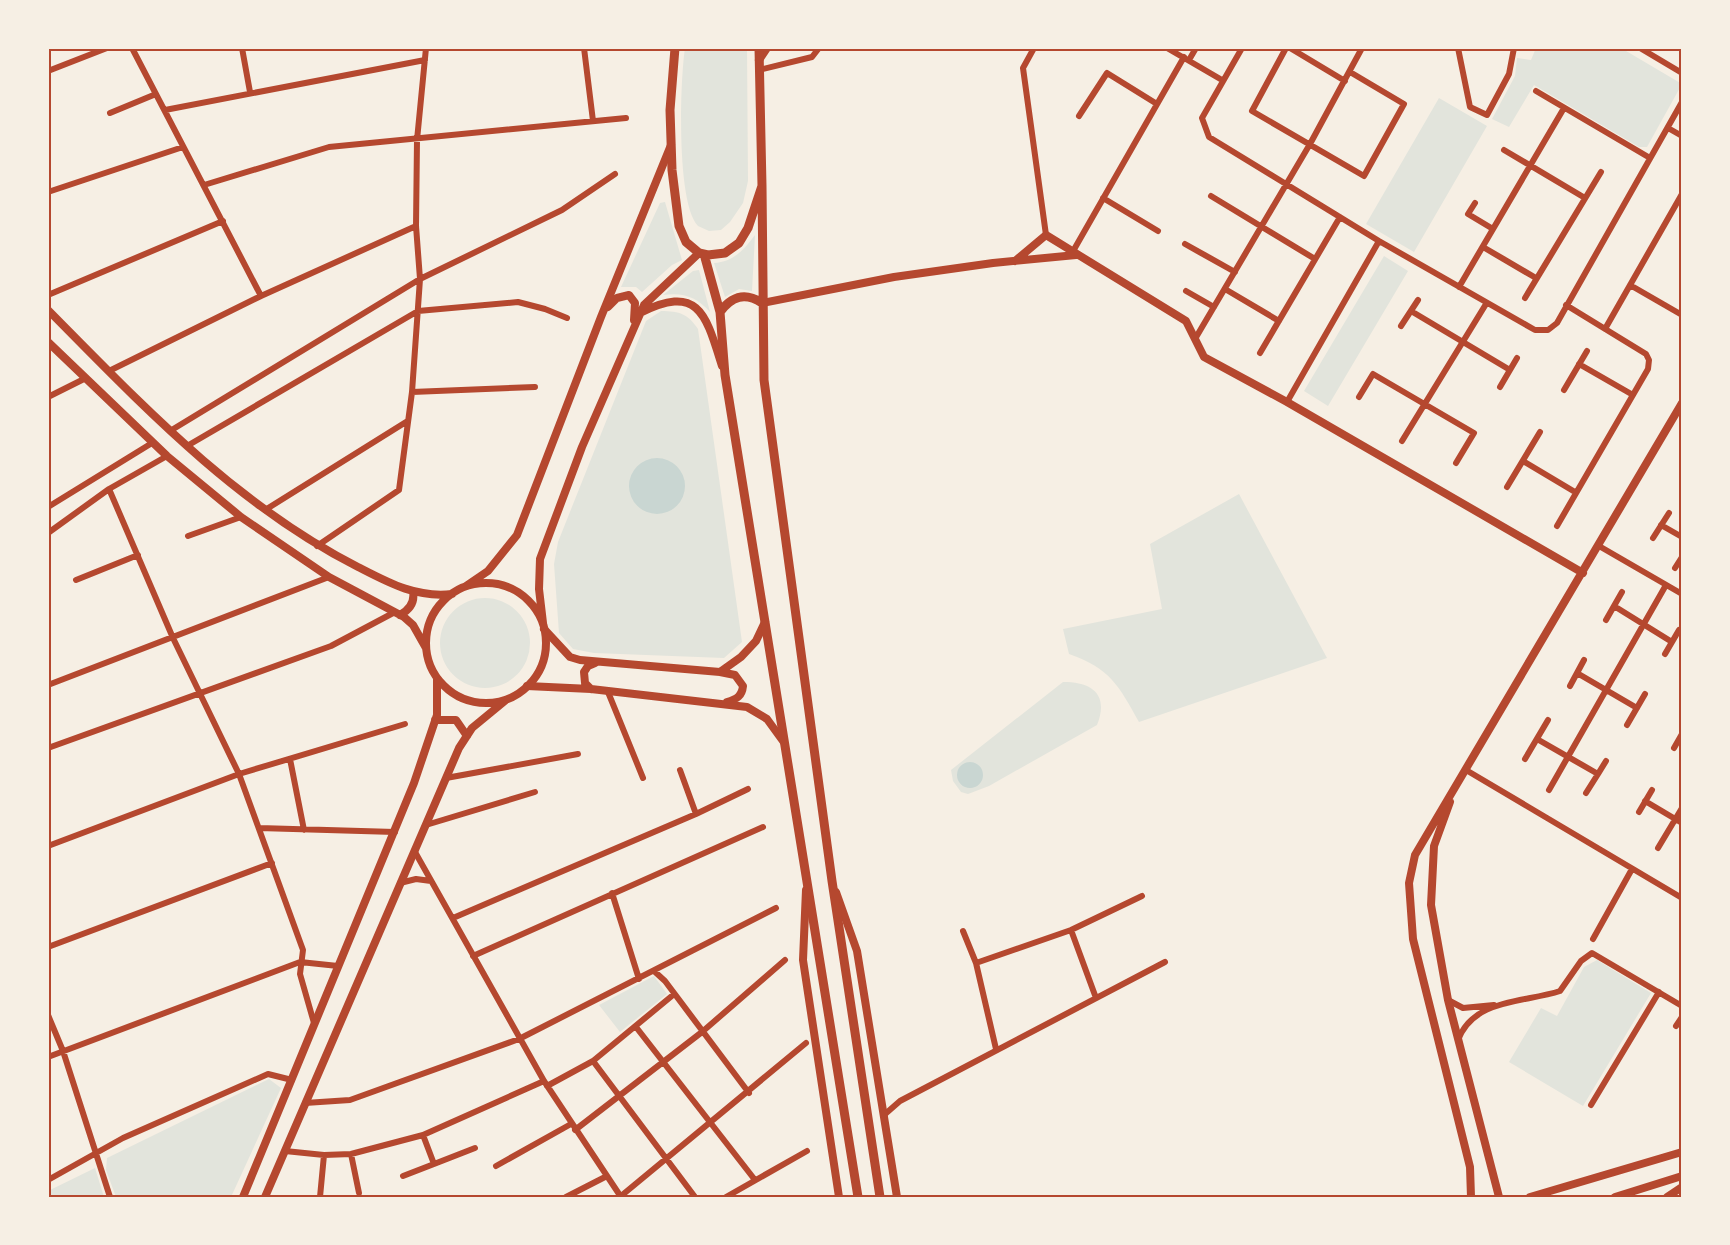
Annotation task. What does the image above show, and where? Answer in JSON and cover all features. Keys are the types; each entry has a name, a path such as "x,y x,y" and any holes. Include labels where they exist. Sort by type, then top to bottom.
{"main road":[{"path":"675,48 671,69 671,145 679,226 686,242 702,253 725,253 739,243 748,228 762,186"},
{"path":"759,48 764,380 832,881 880,1197"},
{"path":"759,65 767,48"},
{"path":"506,700 480,703 464,699 449,690 437,678 429,664 426,648 427,630 434,613 452,594 488,571 517,535 601,317 671,145"},
{"path":"702,253 720,312 725,375 858,1197"},
{"path":"265,1197 459,748 467,736 506,700 527,686 535,677 545,654 539,589 540,559 582,447 639,313 644,305 702,253"},
{"path":"601,317 617,298 629,295 635,303 633,329"},
{"path":"720,312 739,297 748,296 762,303"},
{"path":"639,313 664,301 676,300 692,305 701,313 711,331 725,375"},
{"path":"48,309 170,431 265,510 317,546 413,592 432,596 452,594"},
{"path":"48,342 152,443 241,517 329,577 397,613 413,625 426,648"},
{"path":"466,586 486,583 507,587 532,605 543,626"},
{"path":"397,613 408,611 414,599 413,592"},
{"path":"243,1197 395,832 435,720 437,678"},
{"path":"435,720 456,720 467,736"},
{"path":"806,880 804,960 839,1197"},
{"path":"832,881 857,951 897,1197"},
{"path":"1530,1197 1682,1152"},
{"path":"1616,1197 1682,1176"}],"street":[{"path":"48,71 107,48"},
{"path":"132,48 261,296"},
{"path":"242,48 250,92"},
{"path":"317,546 399,490 406,422 412,392 420,279 416,226 417,140 426,48"},
{"path":"584,48 593,121"},
{"path":"759,65 812,57 819,48"},
{"path":"1034,48 1023,68 1046,234 1074,254 1186,321 1204,357 1287,402 1583,573"},
{"path":"1167,48 1222,80"},
{"path":"1074,254 1157,104 1186,59 1196,48"},
{"path":"1242,48 1202,118 1209,137 1485,304 1535,330 1542,331 1553,328 1682,102"},
{"path":"1286,48 1252,111 1364,176 1404,104 1350,72"},
{"path":"1290,48 1345,81"},
{"path":"1195,339 1310,144 1362,48"},
{"path":"1458,48 1470,107 1487,115 1509,74 1514,48"},
{"path":"1640,48 1682,73"},
{"path":"165,110 425,60"},
{"path":"1079,116 1107,73 1157,104"},
{"path":"1536,92 1650,158"},
{"path":"111,113 156,94"},
{"path":"1459,287 1564,108"},
{"path":"204,185 329,147 626,118"},
{"path":"1668,128 1682,136"},
{"path":"48,192 183,147"},
{"path":"1504,150 1585,198"},
{"path":"1525,298 1601,172"},
{"path":"170,431 420,279 562,210 615,174"},
{"path":"1605,329 1682,194"},
{"path":"1211,196 1315,260"},
{"path":"1103,198 1158,231"},
{"path":"1475,203 1468,214 1493,229"},
{"path":"1260,353 1340,216"},
{"path":"48,295 223,221"},
{"path":"109,371 261,296 416,226"},
{"path":"1015,261 1046,234"},
{"path":"1287,402 1379,241"},
{"path":"1185,243 1234,272"},
{"path":"1483,247 1536,279"},
{"path":"762,303 894,277 1074,254"},
{"path":"1630,285 1682,315"},
{"path":"1225,290 1279,321"},
{"path":"1186,291 1214,307"},
{"path":"1401,326 1418,300"},
{"path":"187,446 418,310 518,302 567,318"},
{"path":"1402,441 1485,304"},
{"path":"1557,526 1648,369 1649,360 1646,354 1566,305"},
{"path":"1411,311 1510,370"},
{"path":"1564,390 1587,351"},
{"path":"1500,387 1517,358"},
{"path":"1579,364 1633,395"},
{"path":"1359,397 1373,374 1474,433 1456,463"},
{"path":"48,397 84,379"},
{"path":"412,392 535,387"},
{"path":"1471,1197 1470,1167 1413,939 1408,903 1409,883 1415,855 1682,403"},
{"path":"265,510 406,422"},
{"path":"1508,487 1540,432"},
{"path":"48,507 152,443"},
{"path":"48,533 109,489 167,456"},
{"path":"1523,461 1575,492"},
{"path":"109,489 172,638 239,774 303,950 300,974 308,993 315,1026"},
{"path":"1653,538 1669,513"},
{"path":"188,536 241,517"},
{"path":"1661,525 1682,537"},
{"path":"1599,546 1682,594"},
{"path":"76,580 138,555"},
{"path":"1675,568 1682,557"},
{"path":"48,685 329,577"},
{"path":"1549,790 1665,585"},
{"path":"1605,620 1622,592"},
{"path":"1614,606 1672,642"},
{"path":"48,748 198,692 332,646 397,613"},
{"path":"720,672 741,657 756,641 766,621"},
{"path":"543,626 570,657 597,663 735,675 743,686 742,693 736,699 726,702"},
{"path":"1665,654 1679,630"},
{"path":"1570,686 1584,660"},
{"path":"591,689 585,683 584,672 588,666 597,663"},
{"path":"1577,673 1637,708"},
{"path":"527,686 591,689 726,702 747,707 766,719 783,741"},
{"path":"608,692 643,778"},
{"path":"1627,725 1645,694"},
{"path":"1525,759 1548,720"},
{"path":"48,846 239,774 405,724"},
{"path":"1674,748 1682,735"},
{"path":"1537,738 1598,774"},
{"path":"446,778 578,754"},
{"path":"290,759 304,830"},
{"path":"1586,794 1606,761"},
{"path":"680,770 696,814"},
{"path":"1466,771 1682,898"},
{"path":"1457,784 1434,846 1431,861 1431,905 1448,1000 1499,1197"},
{"path":"453,918 696,814 748,789"},
{"path":"1639,812 1652,790"},
{"path":"426,825 535,792"},
{"path":"1645,801 1679,821"},
{"path":"1658,848 1679,821 1682,808"},
{"path":"473,956 763,827"},
{"path":"259,828 395,832"},
{"path":"415,852 545,1084 621,1197 667,1157 749,1093 806,1043"},
{"path":"48,947 272,863"},
{"path":"1593,939 1632,869"},
{"path":"400,884 416,879 432,881"},
{"path":"612,893 639,979"},
{"path":"976,963 1071,930 1142,896"},
{"path":"305,1103 350,1100 519,1039 776,908"},
{"path":"1071,930 1096,998"},
{"path":"963,931 976,963 996,1049"},
{"path":"1448,1000 1463,1008 1500,1004 1560,991 1581,961 1592,953 1682,1006"},
{"path":"496,1166 573,1127 619,1097 702,1032 785,960"},
{"path":"48,1057 300,962 338,966"},
{"path":"884,1115 900,1101 1165,962"},
{"path":"654,971 749,1093"},
{"path":"1591,1105 1659,992"},
{"path":"285,1151 324,1155 351,1154 423,1135 545,1084 593,1061 673,994"},
{"path":"1458,1040 1468,1022 1500,1004"},
{"path":"48,1015 63,1051 110,1197"},
{"path":"1676,1026 1682,1017"},
{"path":"636,1027 708,1124 755,1180"},
{"path":"593,1061 695,1197"},
{"path":"48,1180 123,1138 268,1074 292,1080"},
{"path":"423,1135 434,1164"},
{"path":"403,1176 475,1148"},
{"path":"726,1197 807,1152"},
{"path":"351,1154 359,1194"},
{"path":"320,1197 324,1155"},
{"path":"566,1197 607,1176"},
{"path":"1667,1197 1682,1187"}],"shaded area":[{"path":"685,48 747,48 748,181 743,203 730,222 721,230 709,231 698,226 691,213 686,193 681,141"},
{"path":"1536,48 1621,48 1682,84 1647,147 1639,147 1534,85 1509,127 1492,119 1515,76 1517,58 1531,60"},
{"path":"1439,98 1487,126 1414,252 1366,224"},
{"path":"665,202 682,260 672,265 642,292 636,287 621,287 660,203"},
{"path":"755,235 752,291 739,289 725,297 714,263 738,254"},
{"path":"1384,256 1408,271 1328,406 1304,391"},
{"path":"699,270 710,312 689,297 677,294 663,295 693,271"},
{"path":"661,311 683,314 698,329 742,642 724,658 594,653 573,649 559,633 554,564 558,542 646,321"},
{"path":"657,458 668,460 677,466 683,475 685,486 683,497 677,506 668,512 657,514 646,512 637,506 631,497 629,486 631,475 637,466 646,460"},
{"path":"1239,494 1327,658 1139,722 1119,688 1104,672 1083,659 1069,654 1063,629 1162,609 1150,544"},
{"path":"485,598 502,602 517,611 526,626 530,643 526,660 517,675 502,684 485,688 468,684 453,675 444,660 440,643 444,626 453,611 468,602"},
{"path":"1063,682 1083,684 1096,692 1101,706 1097,725 989,786 968,794 961,792 953,781 951,770"},
{"path":"970,762 979,766 983,775 979,784 970,788 961,784 957,775 961,766"},
{"path":"1597,960 1651,993 1583,1106 1509,1062 1541,1008 1557,1016 1584,967"},
{"path":"654,976 667,994 620,1032 599,1005"},
{"path":"269,1079 281,1088 231,1197 116,1197 106,1170 107,1158"},
{"path":"95,1168 104,1197 48,1197 48,1191"}]}
